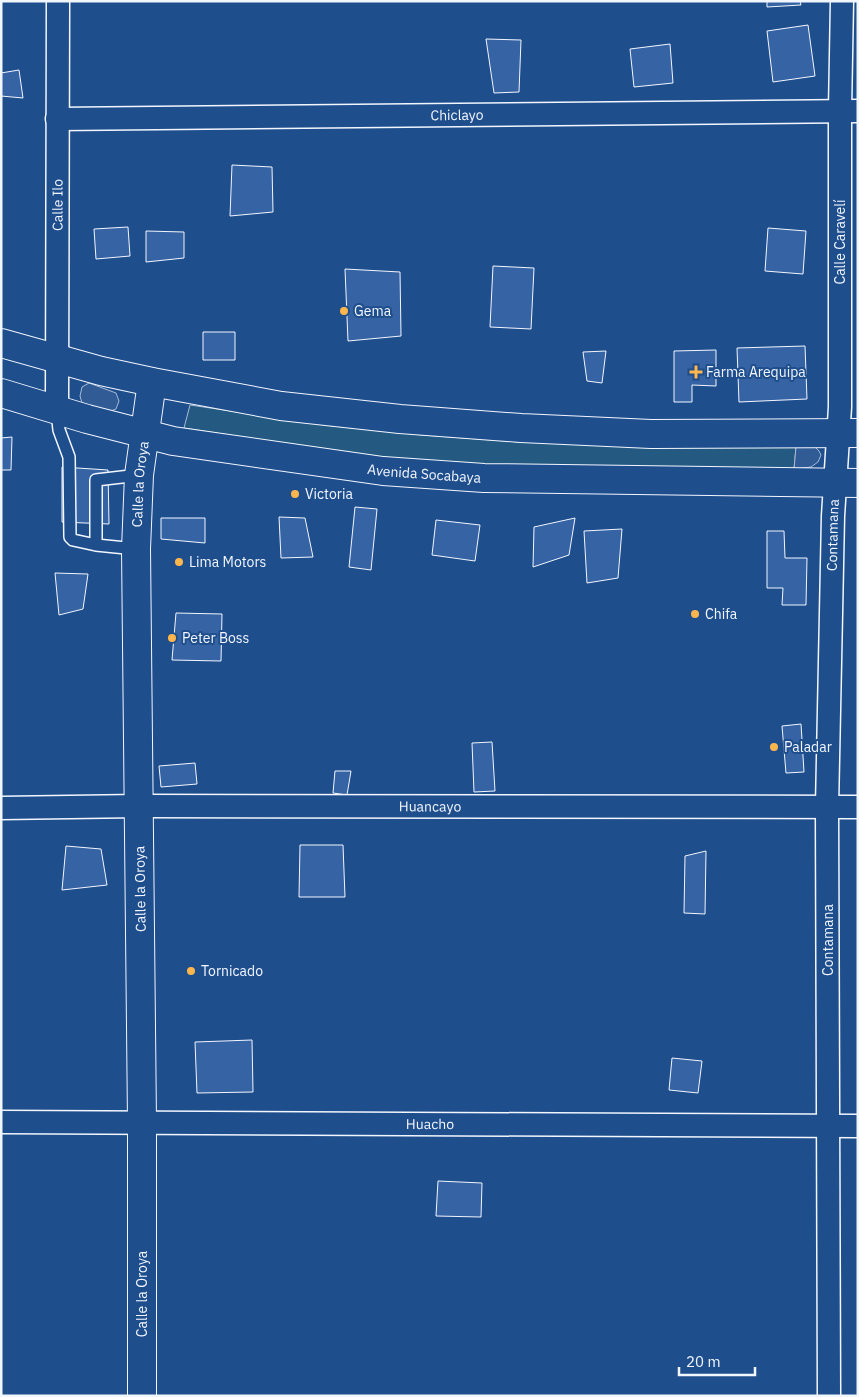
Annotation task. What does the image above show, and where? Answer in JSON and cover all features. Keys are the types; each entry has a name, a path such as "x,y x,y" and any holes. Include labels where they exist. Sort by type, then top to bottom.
{"main road":[{"path":"1,343 57,360 152,382 281,406 400,419 521,428 651,434 848,433"},
{"name":"Calle la Oroya","path":"142,1396 142,1122 136,548 139,475 152,382"},
{"name":"Avenida Socabaya","path":"1,393 174,441 340,466 433,476 846,483"}],"street":[{"name":"Calle Ilo","path":"57,410 58,1"},
{"name":"Calle Caravelí","path":"842,1 849,111 840,407 848,433 846,483"},
{"name":"Chiclayo","path":"57,119 849,111"},
{"name":"Contamana","path":"829,1396 827,807 846,483"},
{"name":"Huancayo","path":"1,808 139,806 858,807"},
{"name":"Huacho","path":"1,1122 858,1126"}],"lane":[{"path":"57,410 59,430 68,457 70,537 73,540 96,545 136,548"},
{"path":"96,545 96,480 139,475"}],"shaded area":[{"path":"89,383 116,393 119,401 116,409 108,412 82,403 80,396 82,387"},
{"path":"190,405 332,426 519,442 796,447 794,469 464,465 352,454 184,428"},
{"path":"796,447 815,447 821,455 818,462 811,467 794,469"}],"building":[{"path":"767,1 800,1 801,5 767,7"},
{"path":"808,25 815,76 773,82 767,31"},
{"path":"486,39 521,40 519,92 494,93"},
{"path":"670,44 673,83 634,87 630,49"},
{"path":"19,70 23,98 1,96 1,73"},
{"path":"232,165 272,167 273,212 230,216"},
{"path":"128,227 130,256 96,259 94,229"},
{"path":"768,228 806,231 803,274 765,271"},
{"path":"146,231 184,232 184,258 146,262"},
{"path":"493,266 534,268 531,329 490,327"},
{"path":"345,269 400,272 401,336 348,341"},
{"path":"203,332 235,332 235,360 203,360"},
{"path":"805,346 807,399 739,402 737,348"},
{"path":"716,350 716,386 692,385 692,402 674,402 674,351"},
{"path":"606,351 602,383 587,381 583,352"},
{"path":"12,437 11,470 1,470 1,438"},
{"path":"62,467 108,470 109,524 62,522"},
{"path":"355,507 377,509 371,570 349,567"},
{"path":"279,517 305,518 313,557 281,558"},
{"path":"161,518 205,518 205,543 161,539"},
{"path":"575,518 569,555 533,567 534,527"},
{"path":"436,520 480,525 475,561 432,555"},
{"path":"622,529 618,578 587,583 584,531"},
{"path":"767,531 784,531 785,558 807,558 806,605 782,605 783,588 767,588"},
{"path":"55,573 88,574 83,609 59,615"},
{"path":"176,613 222,614 221,661 172,660"},
{"path":"801,724 804,772 786,773 782,726"},
{"path":"492,742 495,791 474,792 472,743"},
{"path":"195,763 197,784 161,787 159,766"},
{"path":"335,771 351,771 347,795 333,793"},
{"path":"300,845 343,845 345,897 299,897"},
{"path":"66,846 101,849 107,885 62,890"},
{"path":"706,851 705,914 684,913 685,856"},
{"path":"252,1040 253,1092 197,1093 195,1042"},
{"path":"672,1058 702,1061 698,1093 669,1090"},
{"path":"438,1181 482,1183 481,1217 436,1216"}],"place":[{"name":"Gema","path":"344,311"},
{"name":"Farma Arequipa","path":"696,372"},
{"name":"Victoria","path":"295,494"},
{"name":"Lima Motors","path":"179,562"},
{"name":"Chifa","path":"695,614"},
{"name":"Peter Boss","path":"172,638"},
{"name":"Paladar","path":"774,747"},
{"name":"Tornicado","path":"191,971"}]}
